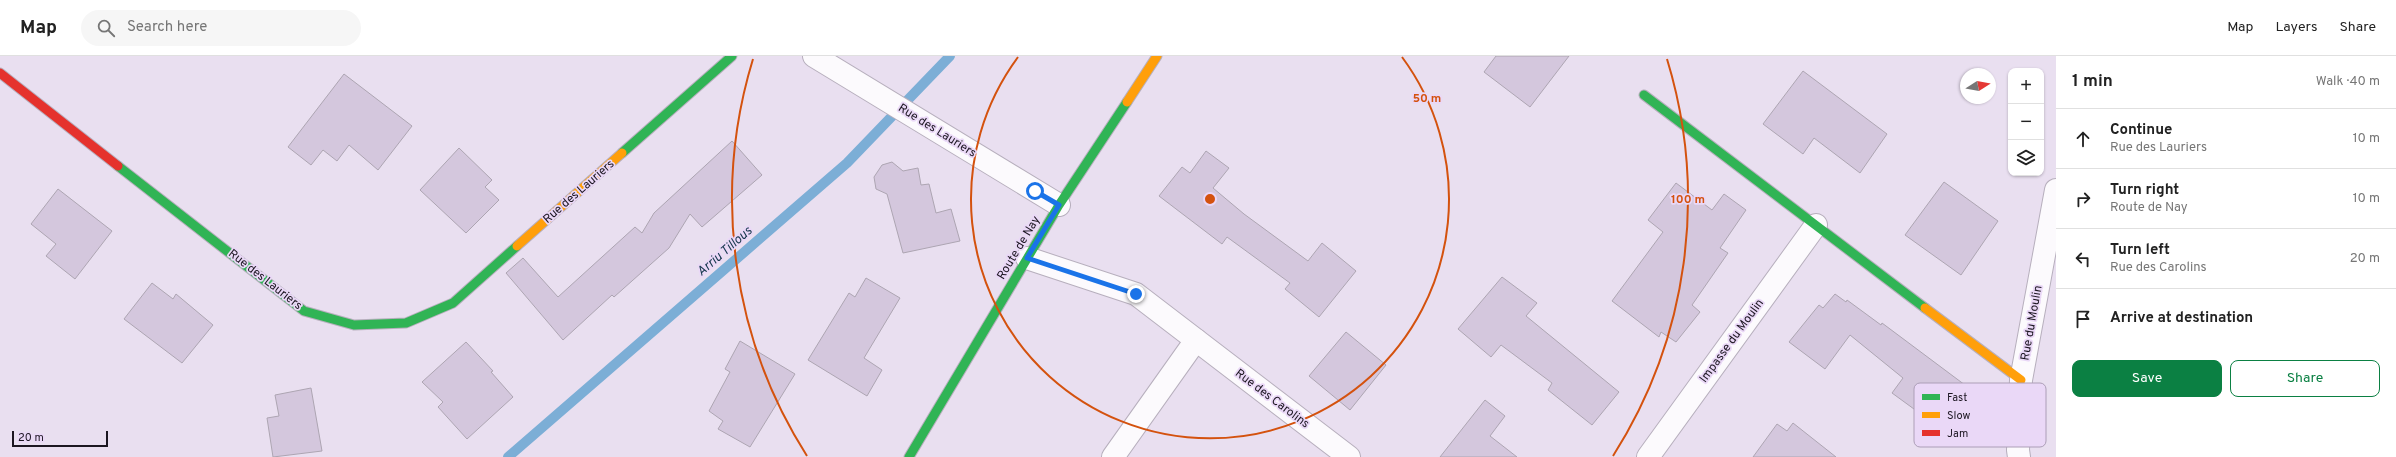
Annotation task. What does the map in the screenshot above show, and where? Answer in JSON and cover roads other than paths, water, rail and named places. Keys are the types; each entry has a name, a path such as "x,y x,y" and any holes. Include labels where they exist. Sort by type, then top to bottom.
{"street":[{"name":"Rue des Lauriers","path":"0,73 304,311 354,325 406,322 453,303 732,56"},
{"name":"Rue des Lauriers","path":"814,56 1059,205"},
{"name":"Route de Nay","path":"909,457 1059,205 1157,56"},
{"path":"1644,95 2021,380"},
{"name":"Rue du Moulin","path":"2021,383 2056,190"},
{"name":"Impasse du Moulin","path":"1648,457 1816,225"},
{"name":"Rue des Carolins","path":"1027,258 1136,294 1348,457"},
{"path":"1113,457 1196,340"},
{"name":"Rue du Moulin","path":"2018,447 2019,457"}],"waterway":[{"name":"Arriu Tillous","path":"508,457 847,163 950,56"}]}
